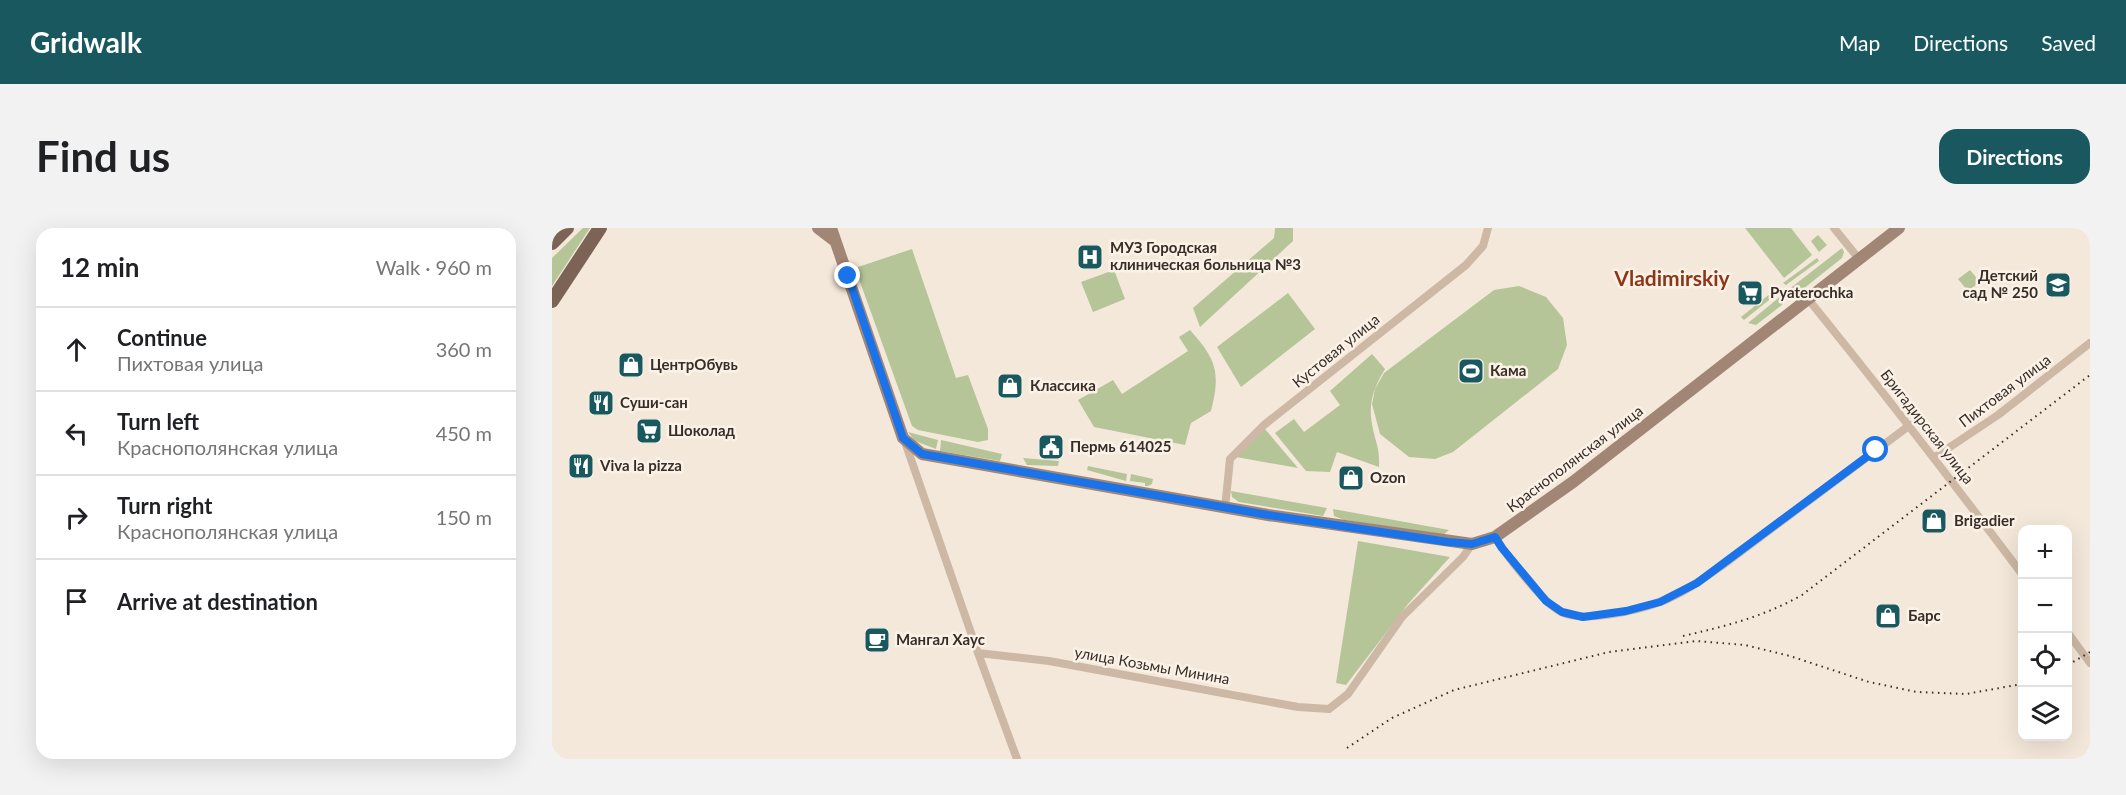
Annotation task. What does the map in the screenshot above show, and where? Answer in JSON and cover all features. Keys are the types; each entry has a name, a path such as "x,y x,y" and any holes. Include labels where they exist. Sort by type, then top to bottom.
{"main road":[{"path":"552,243 567,228"},
{"path":"552,302 600,228"},
{"path":"818,228 835,241"},
{"path":"831,228 903,438"},
{"name":"Краснополянская улица","path":"903,438 922,454 1225,508 1472,544 1495,537 1573,482 1899,228"}],"street":[{"name":"Кустовая улица","path":"1225,508 1230,459 1264,425 1466,265 1483,246 1488,228"},
{"path":"1834,228 1859,259"},
{"name":"Бригадирская улица","path":"1808,299 1935,457 2018,569"},
{"name":"Пихтовая улица","path":"1935,457 1998,415 2090,343"},
{"path":"1495,537 1546,601 1562,612 1583,617 1626,611 1660,602 1697,583 1723,565 1910,425"},
{"path":"903,438 1017,759"},
{"path":"912,464 922,454"},
{"name":"улица Козьмы Минина","path":"978,653 1049,661 1298,707 1329,709 1348,694 1402,617 1463,557 1472,544"},
{"path":"2072,640 2090,663"}],"green space":[{"path":"583,228 590,228 552,286 552,258"},
{"path":"1275,228 1293,228 1293,241 1200,327 1193,308 1274,238"},
{"path":"1745,228 1791,228 1812,255 1784,278"},
{"path":"1818,235 1827,245 1819,252 1811,241"},
{"path":"1842,248 1844,252 1842,258 1798,293 1788,290"},
{"path":"912,249 956,378 968,375 988,429 988,440 978,442 918,430 912,426 855,268"},
{"path":"1817,258 1819,261 1786,285 1783,283"},
{"path":"1114,270 1125,299 1093,312 1081,282"},
{"path":"1970,270 1980,282 1968,291 1958,279"},
{"name":"Кама","path":"1519,286 1546,297 1563,318 1567,345 1558,369 1453,452 1435,459 1409,457 1380,434 1372,404 1375,389 1384,373 1494,290"},
{"path":"1776,289 1779,292 1744,320 1741,317"},
{"path":"1288,293 1315,329 1241,387 1217,347"},
{"path":"1782,295 1784,301 1782,305 1756,325 1748,323"},
{"path":"1190,330 1211,358 1216,386 1211,411 1191,423 1185,445 1094,427 1078,400 1113,380 1122,394 1188,351 1179,337"},
{"path":"1372,354 1385,369 1371,402 1379,467 1337,452 1330,472 1306,471 1275,433 1294,419 1304,432 1340,405 1330,391"},
{"path":"1265,429 1298,468 1236,457"},
{"path":"908,432 938,440 936,449 915,441"},
{"path":"941,440 1002,454 1000,461 940,451"},
{"path":"1023,458 1059,461 1058,466 1027,465"},
{"path":"1088,466 1127,474 1126,481 1087,470"},
{"path":"1131,474 1153,479 1152,484 1145,486 1145,483 1130,481"},
{"path":"1231,491 1327,508 1323,516 1239,502 1232,497"},
{"path":"1333,509 1449,530 1443,535 1344,520 1334,516"},
{"path":"1358,541 1450,557 1408,604 1346,685 1336,683"}],"railway":[{"path":"1683,636 1759,615 1802,595 2090,375"},
{"path":"1347,748 1392,718 1454,690 1609,652 1697,641 1745,645 1790,656 1869,682 1917,692 1966,694 2018,685"},
{"path":"2072,663 2090,652"}],"place":[{"name":"МУЗ Городская клиническая больница №3","path":"1090,257"},
{"name":"Детский сад № 250","path":"2058,285"},
{"name":"Pyaterochka","path":"1750,293"},
{"name":"ЦентрОбувь","path":"631,365"},
{"name":"Кама","path":"1471,371"},
{"name":"Классика","path":"1010,386"},
{"name":"Суши-сан","path":"601,403"},
{"name":"Шоколад","path":"649,431"},
{"name":"Пермь 614025","path":"1051,447"},
{"name":"Viva la pizza","path":"581,466"},
{"name":"Ozon","path":"1351,478"},
{"name":"Brigadier","path":"1934,521"},
{"name":"Барс","path":"1888,616"},
{"name":"Мангал Хаус","path":"877,640"}],"district":[{"name":"Vladimirskiy","path":"1672,279"}],"route":[{"path":"848,276 903,438 922,454 1268,515 1448,542 1472,544 1495,537 1546,601 1562,612 1583,617 1626,611 1660,602 1697,583 1876,450"}]}
